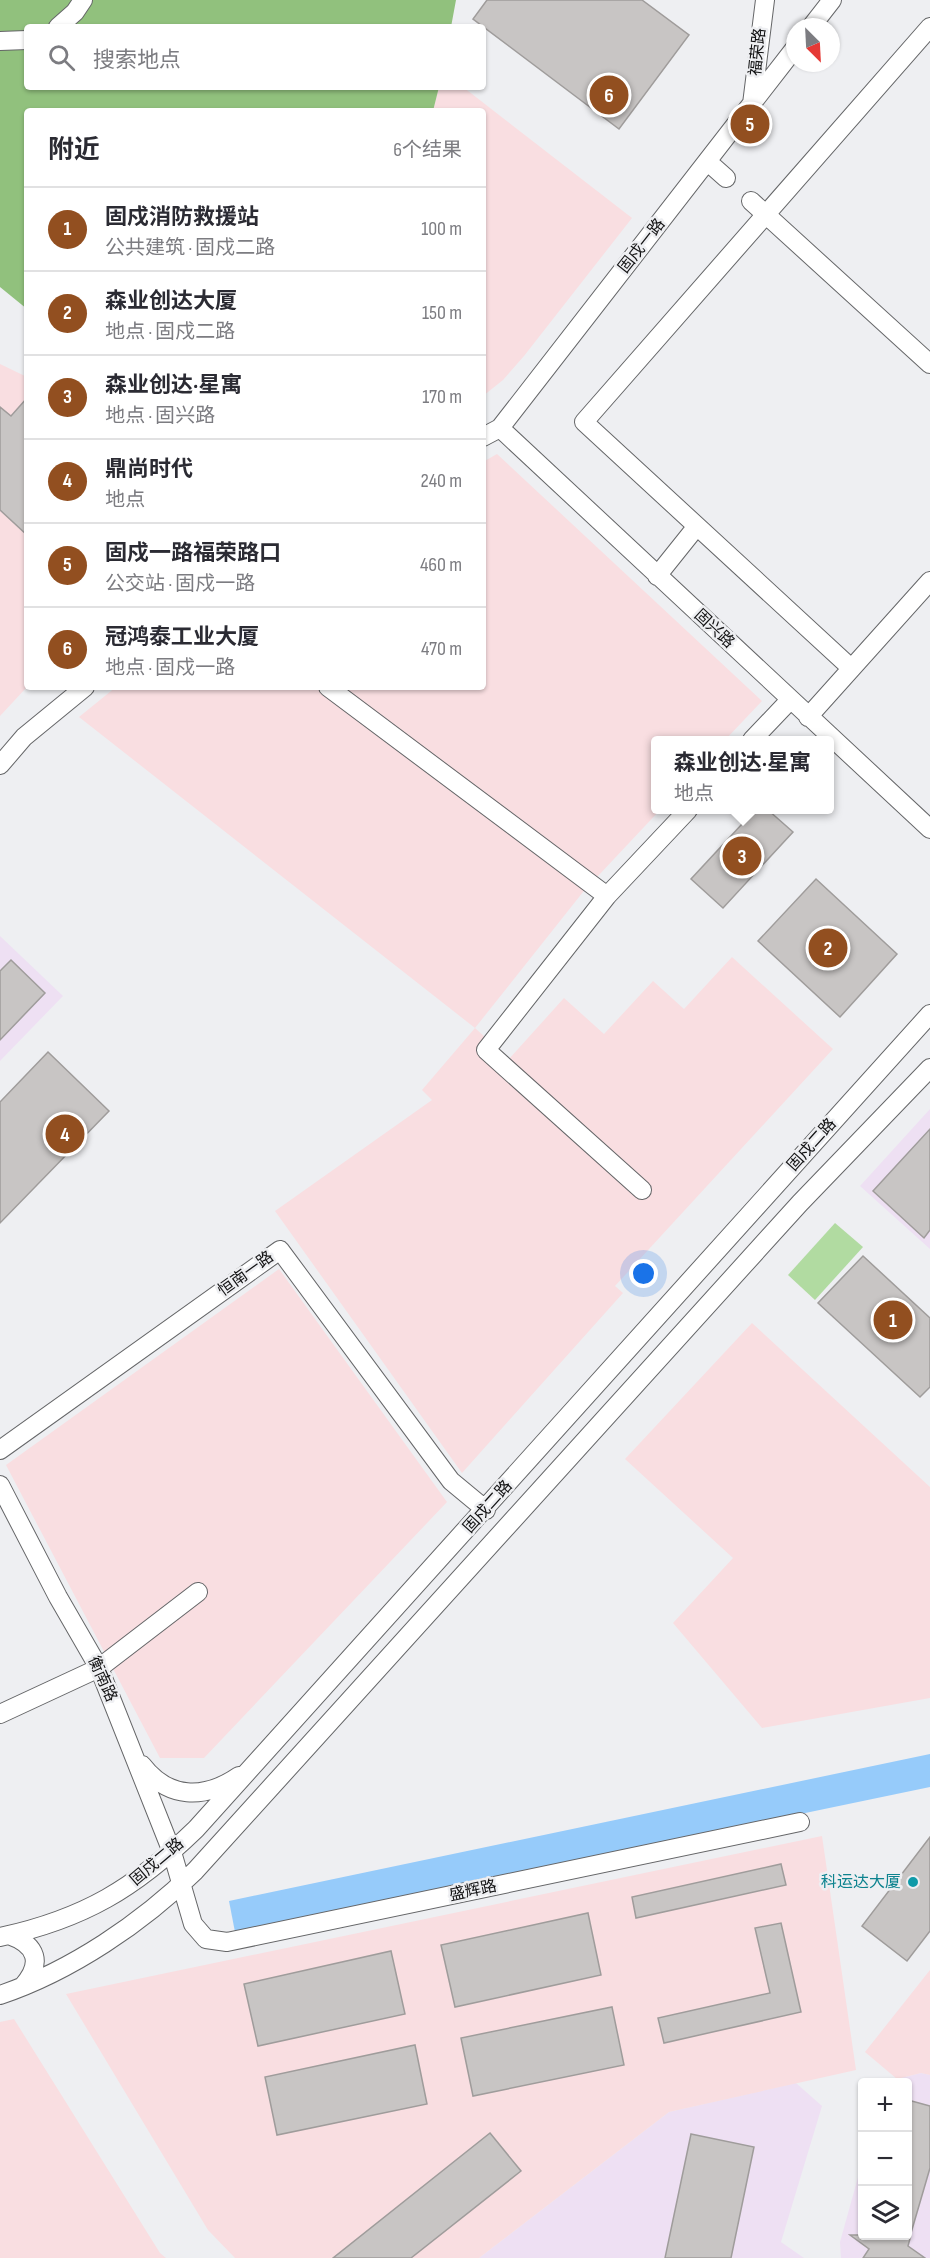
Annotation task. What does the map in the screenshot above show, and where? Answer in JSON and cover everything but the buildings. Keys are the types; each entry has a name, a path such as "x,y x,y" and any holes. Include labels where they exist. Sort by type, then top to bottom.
{"street":[{"path":"61,24 75,12 83,0"},
{"name":"福荣路","path":"752,104 765,0"},
{"path":"818,18 832,0"},
{"path":"851,668 584,422 930,27"},
{"path":"0,40 24,40"},
{"name":"固戍一路","path":"486,435 500,428 786,60"},
{"path":"708,162 726,178"},
{"path":"751,201 930,364"},
{"name":"固兴路","path":"500,428 829,736"},
{"path":"657,576 697,526"},
{"path":"808,717 930,581"},
{"path":"0,765 24,737 81,690"},
{"path":"332,690 607,896"},
{"path":"757,736 790,700"},
{"name":"固兴路","path":"834,741 930,829"},
{"path":"642,1190 486,1050 607,896 684,814"},
{"name":"固戍二路","path":"4,1936 62,1919 105,1901 141,1878 172,1852 486,1510 930,1014"},
{"name":"固戍二路","path":"0,1995 23,1986 115,1935 182,1884 800,1203 930,1068"},
{"name":"恒南一路","path":"0,1450 280,1250 451,1481 486,1510"},
{"name":"衡南路","path":"0,1485 58,1597 99,1668 172,1852 182,1884"},
{"path":"0,1714 99,1668 198,1592"},
{"path":"134,1754 157,1782 184,1792 200,1792 217,1787 257,1762"},
{"name":"盛辉路","path":"182,1884 193,1924 198,1932 207,1939 227,1942 800,1822"},
{"path":"4,1936 21,1939 34,1956 32,1975 23,1986"}],"shaded area":[{"path":"438,90 467,90 632,218 524,356 503,380 486,394 486,108 434,108"},
{"path":"0,364 24,376 24,690 0,716"},
{"path":"497,454 762,701 729,736 651,736 651,814 656,814 583,892 475,1028 79,717 112,690 486,690 486,460"},
{"path":"0,936 63,996 0,1061"},
{"path":"732,957 833,1049 615,1286 623,1293 462,1473 275,1211 432,1100 422,1090 475,1028 509,1059 564,998 604,1034 653,981 684,1009"},
{"path":"930,1109 930,1249 860,1186"},
{"path":"279,1269 447,1502 204,1758 160,1758 6,1465"},
{"path":"752,1323 930,1487 930,1698 762,1728 673,1623 733,1558 625,1459"},
{"path":"822,1836 856,2070 669,2112 479,2258 235,2258 208,2230 66,1994"},
{"path":"930,1970 930,2075 921,2073 896,2078 865,2052"},
{"path":"14,2019 160,2253 166,2258 0,2258 0,2022"},
{"path":"921,2073 930,2075 930,2258 841,2258 840,2242 858,2177 858,2240 912,2240 912,2078 901,2078"},
{"path":"796,2083 822,2106 781,2242 804,2258 479,2258 669,2112"}],"green space":[{"path":"0,0 456,0 452,24 24,24 24,90 438,90 434,108 24,108 24,307 0,287"},
{"path":"835,1223 863,1247 815,1300 788,1275"}],"water":[{"path":"930,1754 930,1787 235,1932 229,1901"}],"place":[{"name":"冠鸿泰工业大厦","path":"609,95"},
{"name":"固戍一路福荣路口","path":"750,124"},
{"name":"森业创达·星寓","path":"742,856"},
{"name":"森业创达大厦","path":"828,948"},
{"name":"鼎尚时代","path":"65,1134"},
{"name":"固戍消防救援站","path":"893,1320"},
{"name":"科运达大厦","path":"913,1882"}]}
